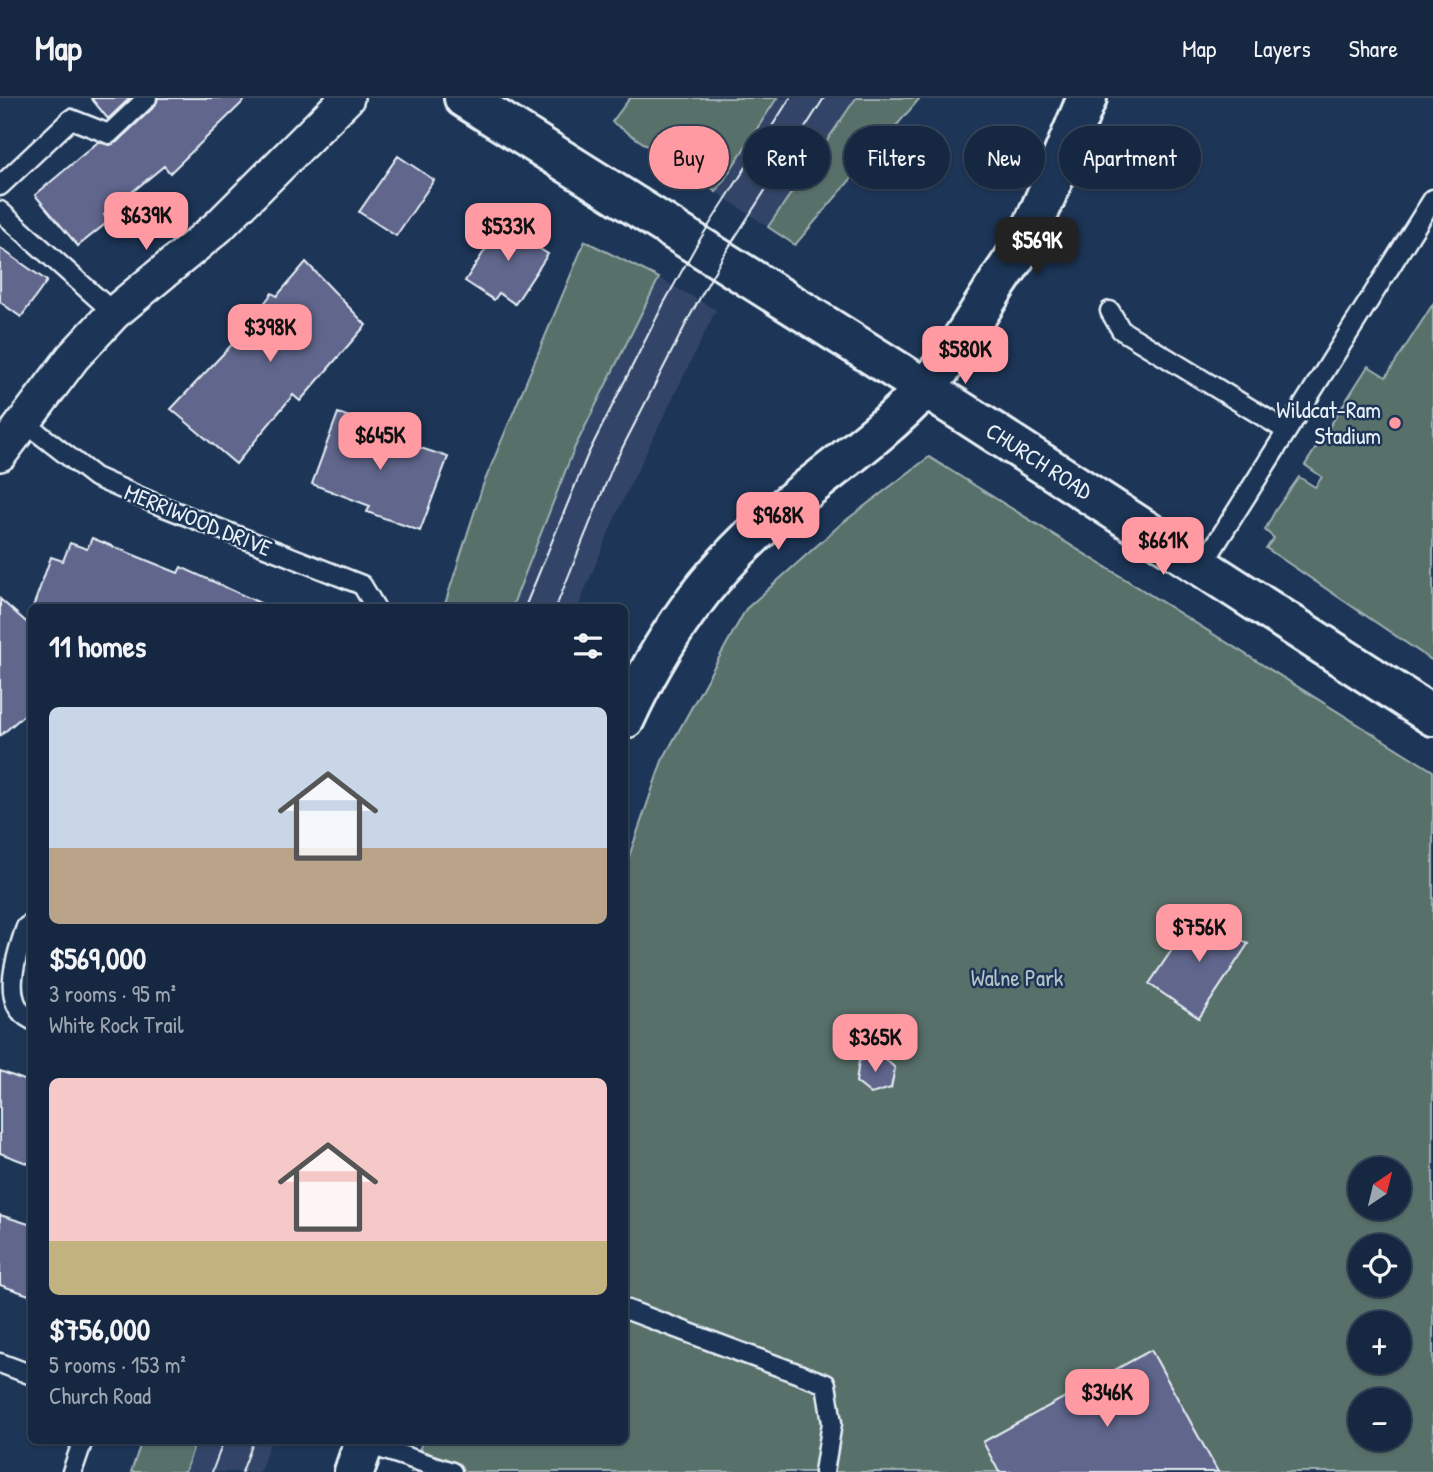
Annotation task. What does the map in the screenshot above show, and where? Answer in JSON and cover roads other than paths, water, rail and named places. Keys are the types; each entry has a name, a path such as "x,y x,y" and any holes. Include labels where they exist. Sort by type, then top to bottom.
{"street":[{"path":"0,454 73,357 114,313 218,228 347,98"},
{"name":"CHURCH ROAD","path":"464,98 925,388 1433,716"},
{"path":"628,713 667,637 724,562 771,519 889,424 925,388 957,347 1030,233 1087,98"}],"lane":[{"path":"0,186 71,119 109,134 146,98"},
{"path":"1202,566 1433,199"},
{"path":"0,211 114,313"},
{"path":"1110,311 1121,330 1287,431"},
{"name":"MERRIWOOD DRIVE","path":"24,422 95,477 123,491 362,585 372,604"},
{"path":"28,926 5,985 8,1003 20,1016 28,1019"},
{"path":"628,1310 827,1384 832,1423 824,1472"},
{"path":"0,1363 28,1374"},
{"path":"72,1472 82,1444"},
{"path":"361,1452 453,1472"}],"tram line":[{"path":"526,604 588,454 664,303 697,244 790,98"},
{"path":"557,604 613,466 690,316 722,258 824,98"},
{"path":"212,1472 222,1444"},
{"path":"242,1472 252,1444"}],"place":[{"name":"Wildcat-Ram Stadium","path":"1395,423"}],"park label":[{"name":"Walne Park","path":"1017,978"}]}
